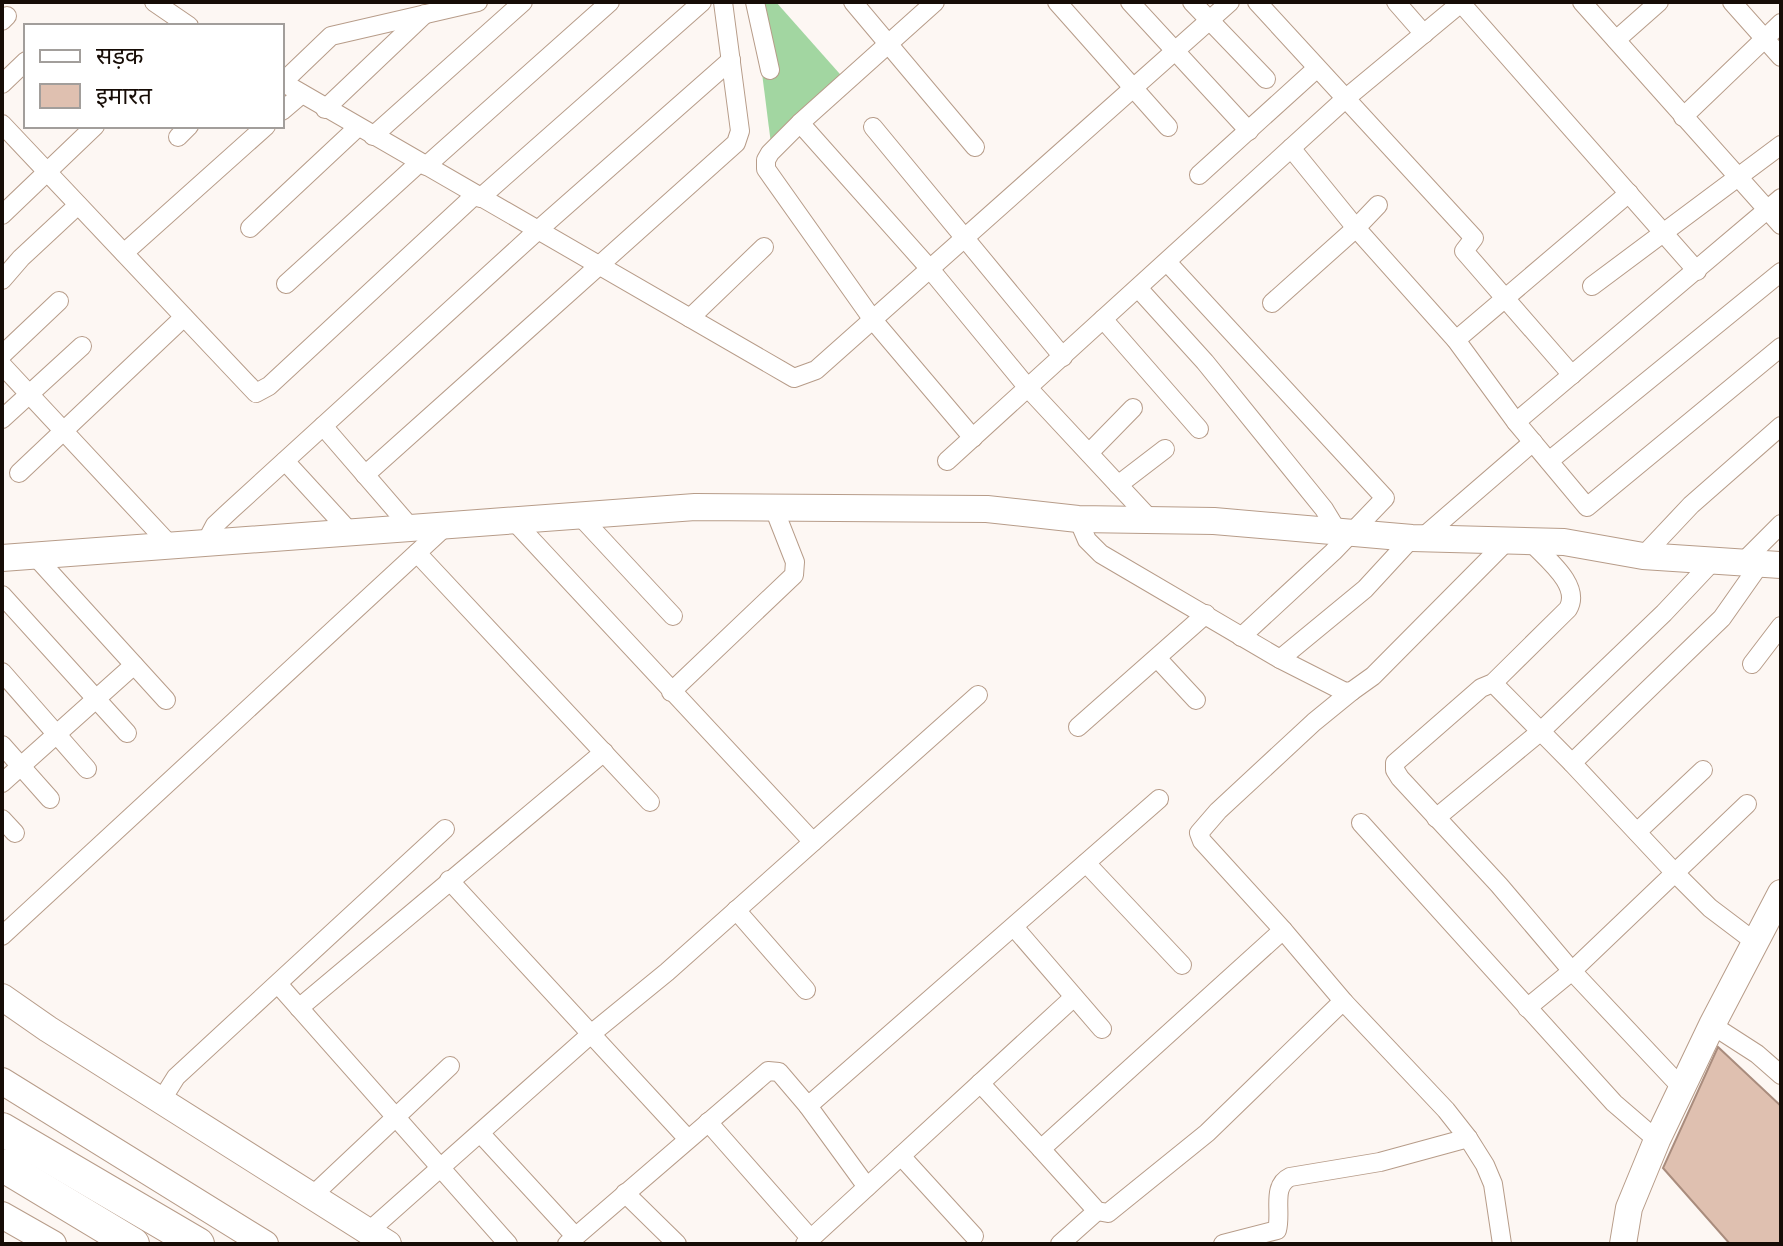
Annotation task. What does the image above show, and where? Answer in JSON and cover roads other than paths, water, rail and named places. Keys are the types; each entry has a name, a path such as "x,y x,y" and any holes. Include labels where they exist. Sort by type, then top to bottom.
{"highway":[{"path":"2,1129 198,1244"},
{"path":"2,1165 133,1244"}],"street":[{"path":"154,2 186,24"},
{"path":"284,80 331,36 478,2"},
{"path":"250,228 523,2"},
{"path":"286,284 610,2"},
{"path":"2,124 256,393 262,391 478,196 702,2"},
{"path":"365,475 730,149 739,137 723,2"},
{"path":"755,2 770,70"},
{"path":"935,2 800,123 770,153 766,169 873,320 973,438"},
{"path":"1057,2 1168,127"},
{"path":"1130,2 1249,131"},
{"path":"1192,2 1266,79"},
{"path":"284,83 794,378 816,370 1230,2"},
{"path":"1257,2 1474,238 1464,251 1572,375"},
{"path":"1396,2 1424,34"},
{"path":"947,461 1345,99 1462,2 1697,271"},
{"path":"1583,2 1737,178 1774,204 1781,225"},
{"path":"1616,40 1659,2"},
{"path":"1732,2 1781,57"},
{"path":"855,3 975,147"},
{"path":"325,109 425,14"},
{"path":"1683,117 1781,23"},
{"path":"206,542 215,525 537,231 731,60"},
{"path":"2,84 24,63"},
{"path":"1199,175 1316,69"},
{"path":"284,109 302,94"},
{"path":"800,123 930,269 1028,388 1150,519"},
{"path":"873,127 1063,357"},
{"path":"2,215 93,128"},
{"path":"124,253 264,128"},
{"path":"2,154 17,140"},
{"path":"1592,286 1781,145"},
{"path":"1291,148 1356,228 1456,340 1516,422 1587,507 1781,347"},
{"path":"1456,340 1629,193"},
{"path":"1516,422 1774,204"},
{"path":"2,280 78,205"},
{"path":"1272,303 1378,205"},
{"path":"690,318 764,247"},
{"path":"1167,262 1385,498 1344,533 1241,637"},
{"path":"1549,461 1781,272"},
{"path":"1138,288 1205,362 1344,533"},
{"path":"2,355 59,301"},
{"path":"19,473 184,317"},
{"path":"1103,319 1199,429"},
{"path":"2,419 82,346"},
{"path":"2,365 170,545"},
{"path":"1089,453 1133,408"},
{"path":"323,426 365,475 414,541 650,802"},
{"path":"1643,556 1691,505 1781,426"},
{"path":"1280,659 1533,442"},
{"path":"1118,485 1165,449"},
{"path":"285,461 352,534"},
{"path":"671,692 794,575 795,562 773,506"},
{"path":"2,936 414,541 445,527 695,507 987,509 1078,519 1214,521 1418,538 1564,542 1643,556 1761,564"},
{"path":"580,516 673,616"},
{"path":"1078,519 1093,549 1280,659 1338,690 1352,691"},
{"path":"514,521 813,842"},
{"path":"1572,763 1722,618 1761,564 1781,524"},
{"path":"2,558 352,534 414,541"},
{"path":"1519,541 1565,580 1572,593 1568,609 1493,683 1481,688 1395,763 1395,770 1572,971 1682,1088"},
{"path":"1502,1244 1493,1184 1468,1138 1202,841 1199,833 1218,811 1303,731 1373,676 1519,541"},
{"path":"35,556 166,700"},
{"path":"1436,818 1541,731 1664,613 1713,561"},
{"path":"2,595 127,733"},
{"path":"1078,727 1206,614"},
{"path":"1752,664 1781,626"},
{"path":"1157,658 1196,700"},
{"path":"2,783 134,665"},
{"path":"2,672 87,769"},
{"path":"1493,683 1710,908 1755,942"},
{"path":"2,997 378,1238 441,1166 481,1134 591,1034 667,972 978,695"},
{"path":"2,745 50,799"},
{"path":"299,1008 604,752"},
{"path":"1637,832 1703,770"},
{"path":"808,1106 1159,799"},
{"path":"1527,1008 1572,971 1747,804"},
{"path":"2,819 15,833"},
{"path":"1361,823 1614,1103 1657,1140"},
{"path":"161,1101 176,1077 445,829"},
{"path":"1086,863 1182,965"},
{"path":"449,880 687,1138"},
{"path":"1623,1244 1629,1208 1657,1140 1712,1025 1781,893"},
{"path":"736,910 806,990"},
{"path":"1014,927 1102,1029"},
{"path":"1041,1149 1283,930"},
{"path":"278,984 508,1244"},
{"path":"708,1122 808,1241 1074,997"},
{"path":"980,1083 1097,1211 1108,1213 1207,1133 1344,1002"},
{"path":"1712,1025 1757,1054 1781,1075"},
{"path":"312,1196 450,1066"},
{"path":"481,1134 571,1240 687,1138 773,1069 786,1079 808,1106 867,1187"},
{"path":"2,1081 265,1244"},
{"path":"1223,1244 1278,1237 1279,1191 1283,1180 1380,1162 1468,1138"},
{"path":"901,1156 974,1236"},
{"path":"625,1193 677,1244"},
{"path":"1060,1244 1097,1211"},
{"path":"2,1215 53,1244"}]}
